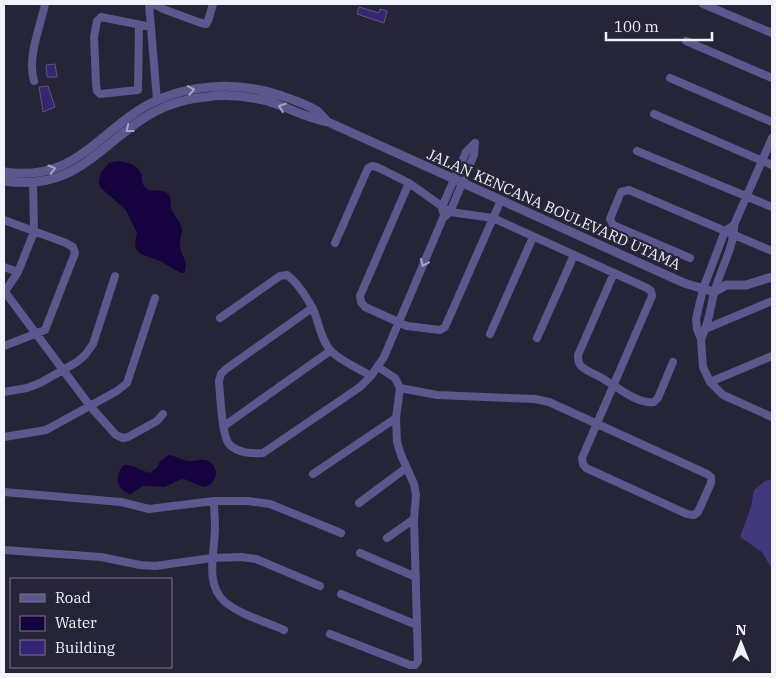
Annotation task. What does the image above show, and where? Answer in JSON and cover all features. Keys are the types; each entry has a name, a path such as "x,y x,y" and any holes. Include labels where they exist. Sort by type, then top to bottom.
{"street":[{"path":"34,81 32,73 33,58 45,4"},
{"path":"149,4 159,105"},
{"path":"154,4 201,24 206,24 208,21 213,4"},
{"path":"703,4 772,34"},
{"path":"138,25 138,90 100,94 97,91 96,84 94,37 97,21 101,18 151,27"},
{"path":"686,41 772,78"},
{"path":"670,78 772,122"},
{"name":"JALAN KENCANA BOULEVARD UTAMA","path":"4,172 37,173 55,169 71,162 138,110 206,97 247,97 267,101 313,120 328,122 684,283 714,292"},
{"name":"JALAN KENCANA BOULEVARD UTAMA","path":"4,181 33,182 58,178 76,170 92,160 159,105"},
{"path":"654,114 772,165"},
{"path":"702,339 707,328 714,292 734,235 734,224 772,138"},
{"path":"637,151 772,207"},
{"path":"335,243 368,168 372,166 409,183 450,212 493,218 647,288 651,291 652,296 614,386 597,424 582,458 583,464 586,468 687,514 694,515 698,512 711,483 711,477 597,424 549,402 437,395 400,388"},
{"path":"33,182 34,232 18,272 4,293 90,406 116,435 123,438 157,421 163,414"},
{"path":"443,218 442,207 458,182"},
{"path":"312,308 226,369 222,374 219,381 224,426 228,443 234,448 253,454 263,453 360,386 371,376 378,367 399,322 443,218 450,212 458,182"},
{"path":"409,183 360,296 361,302 365,307 407,326 440,330 445,327 501,200"},
{"path":"690,258 613,224 610,219 621,192 629,190 772,251"},
{"path":"4,220 66,243 73,247 75,253 45,330 4,346"},
{"path":"734,224 725,231 703,289 696,319 697,329 702,339 703,367 710,382 723,395 772,417"},
{"path":"490,334 533,237"},
{"path":"537,338 574,255"},
{"path":"4,267 18,272"},
{"path":"614,273 578,355 578,362 582,367 622,391 648,402 654,402 658,398 673,362"},
{"path":"220,318 280,276 287,275 292,278 312,308 330,350 339,358 371,376"},
{"path":"4,392 27,388 77,362 92,344 115,276"},
{"path":"714,292 726,285 746,285 772,278"},
{"path":"4,437 46,430 117,391 127,383 155,298"},
{"path":"697,329 707,328 772,301"},
{"path":"224,426 330,350"},
{"path":"710,382 772,356"},
{"path":"330,634 410,665 415,665 418,661 414,519 416,495 414,484 397,442 396,418 400,388 395,378 378,367"},
{"path":"313,474 396,418"},
{"path":"359,503 406,468"},
{"path":"4,492 121,502 149,508 214,501 248,501 270,504 341,533"},
{"path":"214,501 215,528 212,574 217,589 223,600 234,608 284,630"},
{"path":"388,538 414,519"},
{"path":"4,550 101,557 140,566 155,566 227,556 256,559 320,586"},
{"path":"360,552 416,577"},
{"path":"341,594 417,625"}],"shaded area":[{"path":"772,479 772,569 762,552 740,537 751,507 754,490 765,481"}],"water":[{"path":"118,161 129,163 136,167 141,173 143,185 147,189 161,191 170,196 172,209 182,229 180,247 186,265 184,273 141,254 136,249 137,233 126,210 100,187 101,172 109,163"},
{"path":"169,455 188,461 202,460 210,462 215,469 215,478 210,484 203,487 184,479 165,487 143,486 130,494 125,492 119,485 119,473 124,465 150,473 157,468 160,461"}],"building":[{"path":"359,7 379,13 380,9 387,11 384,23 357,14"},
{"path":"55,64 57,77 47,77 46,65"},
{"path":"48,86 55,107 43,112 39,87"}]}
